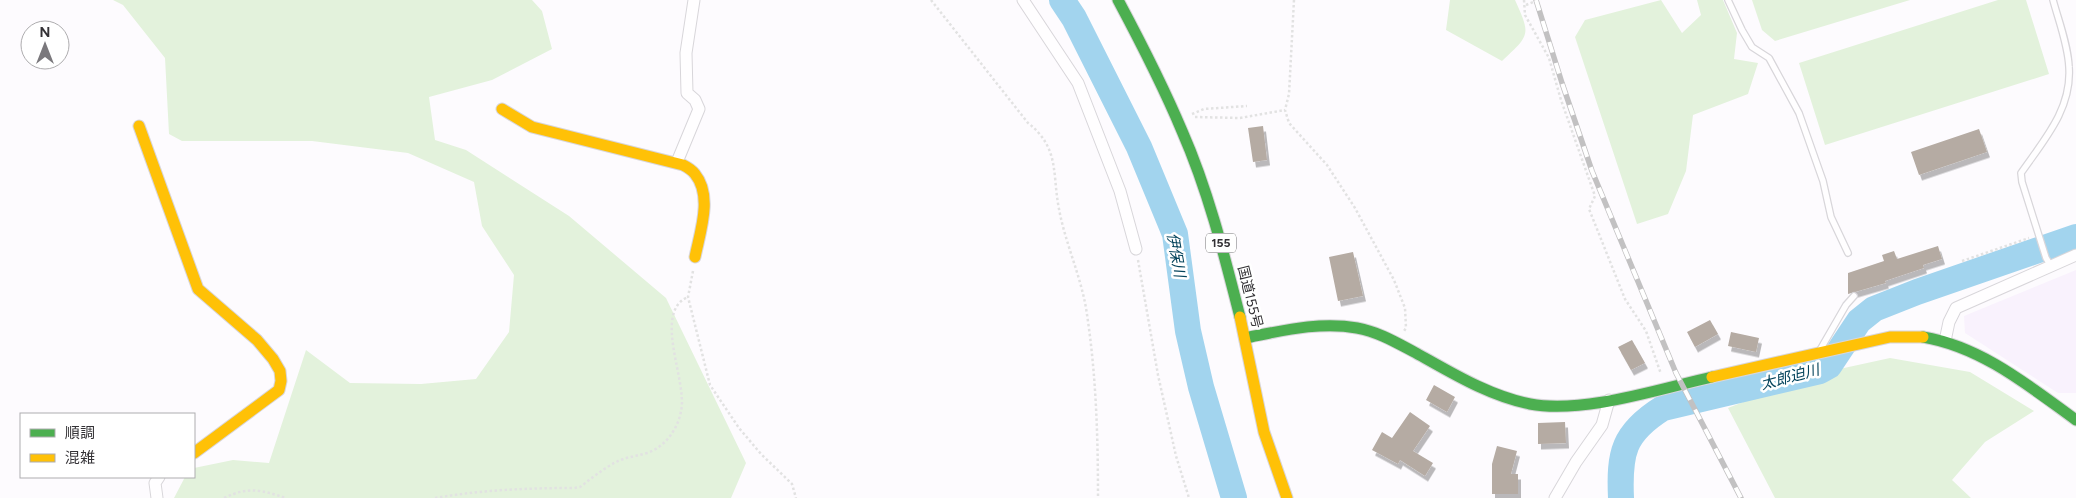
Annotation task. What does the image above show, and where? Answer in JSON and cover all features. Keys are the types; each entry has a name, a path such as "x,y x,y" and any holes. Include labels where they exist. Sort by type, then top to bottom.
{"main road":[{"name":"国道155号","path":"1118,0 1150,60 1178,122 1217,228 1245,338 1264,432 1287,498"},
{"path":"502,108 532,127 665,162 677,162 691,170 700,181 704,192 704,212 695,257"},
{"path":"139,126 198,289 257,340 280,371 281,381 279,390 195,452"},
{"path":"1245,338 1296,329 1334,326 1372,332 1489,392 1521,402 1547,406 1570,406 1666,388 1858,343 1890,337 1924,337 1945,341 1981,357 2076,420"}],"street":[{"path":"677,162 699,109 695,100 687,93 686,53 694,0"},
{"path":"1023,0 1078,83 1120,191 1136,249"},
{"path":"1945,341 1949,322 1956,308 2049,262 2076,255"},
{"path":"1555,498 1576,462 1602,425 1610,400"},
{"path":"157,498 155,483 158,478"}],"lane":[{"path":"1728,0 1752,47 1770,58 1799,113 1823,180 1831,217 1848,252"},
{"path":"2049,262 2022,182 2021,172 2052,129 2061,114 2067,97 2069,66 2053,0"},
{"path":"1819,352 1846,305 1854,296"}],"path":[{"path":"931,0 1028,123 1039,132 1053,158 1059,210 1085,307 1095,384 1098,433 1098,498"},
{"path":"1294,0 1289,94 1285,110 1289,123 1295,132 1313,149 1339,182 1394,280 1405,308 1406,328 1398,344"},
{"path":"1524,0 1526,5"},
{"path":"1533,2 1526,5 1523,10 1549,58 1561,100 1595,196 1589,209 1625,300 1646,331 1666,388"},
{"path":"1178,122 1204,109 1247,106"},
{"path":"1191,116 1240,118 1285,110"},
{"path":"1962,261 2040,236"},
{"path":"1136,249 1158,375 1182,478 1189,498"},
{"path":"695,257 688,297 710,385 739,428 761,454 792,484 796,498"},
{"path":"435,498 473,491 580,487 616,462 650,452 661,446 678,424 682,409 682,391 670,332 677,307 682,300 688,297"},
{"path":"224,498 248,489 260,490 286,498"}],"shaded area":[{"path":"2076,270 2076,393 2058,393 1965,333 1964,316"}],"green space":[{"path":"113,0 532,0 542,11 552,49 492,80 429,97 435,140 466,150 569,216 666,298 746,463 731,498 174,498 184,478 195,478 195,468 233,460 269,463 306,350 350,383 421,384 476,379 509,332 514,275 482,226 474,182 408,153 312,141 182,141 169,134 165,58 123,5"},
{"path":"1450,0 1515,0 1524,21 1525,34 1523,40 1502,61 1446,30"},
{"path":"1661,0 1682,33 1701,15 1697,0 1723,0 1737,33 1734,59 1758,63 1748,94 1693,115 1686,171 1668,214 1637,224 1575,37 1585,20"},
{"path":"1752,0 1910,0 1775,41 1762,30"},
{"path":"1998,0 2026,0 2049,74 1825,145 1799,63"},
{"path":"1890,358 1970,372 2034,411 1985,442 1952,480 1971,498 1775,498 1728,408 1812,375"}],"building":[{"path":"1263,126 1267,160 1253,162 1248,128"},
{"path":"1979,129 1987,152 1919,175 1911,152"},
{"path":"1938,246 1942,259 1923,265 1924,268 1885,281 1886,283 1848,294 1848,273 1884,261 1882,255 1894,251 1897,259"},
{"path":"1353,252 1363,296 1338,301 1329,257"},
{"path":"1710,320 1718,334 1695,347 1687,332"},
{"path":"1731,332 1759,338 1756,352 1728,346"},
{"path":"1632,340 1645,363 1631,370 1618,347"},
{"path":"1434,385 1455,397 1447,412 1426,400"},
{"path":"1410,412 1430,426 1413,451 1433,463 1425,476 1400,460 1398,464 1372,450 1382,432 1392,438"},
{"path":"1565,422 1566,443 1538,444 1538,423"},
{"path":"1497,446 1517,451 1511,474 1518,474 1518,494 1492,494 1492,464"}],"waterway":[{"name":"伊保川","path":"1062,0 1074,18 1139,147 1175,234 1188,331 1201,387 1234,498"},
{"name":"太郎迫川","path":"1621,498 1621,468 1626,446 1639,426 1663,408 1820,371 1829,366 1859,321 1874,309 1917,292 2076,237"}],"railway":[{"path":"1536,0 1592,171 1676,373 1741,498"}],"traffic: fast":[{"path":"1118,0 1175,114 1200,176 1215,222 1240,317"},
{"path":"1245,338 1315,326 1357,328 1388,338 1485,390 1530,404 1551,406 1573,406 1621,399 1712,377"},
{"path":"1923,337 1965,349 1985,359 2022,381 2076,420"}],"traffic: slow":[{"path":"502,109 532,127 683,165 691,170 700,183 704,203 704,214 695,257"},
{"path":"139,126 198,289 257,340 273,359 280,371 281,381 279,390 195,452"},
{"path":"1240,317 1264,432 1287,498"},
{"path":"1712,377 1890,337 1923,337"}]}
